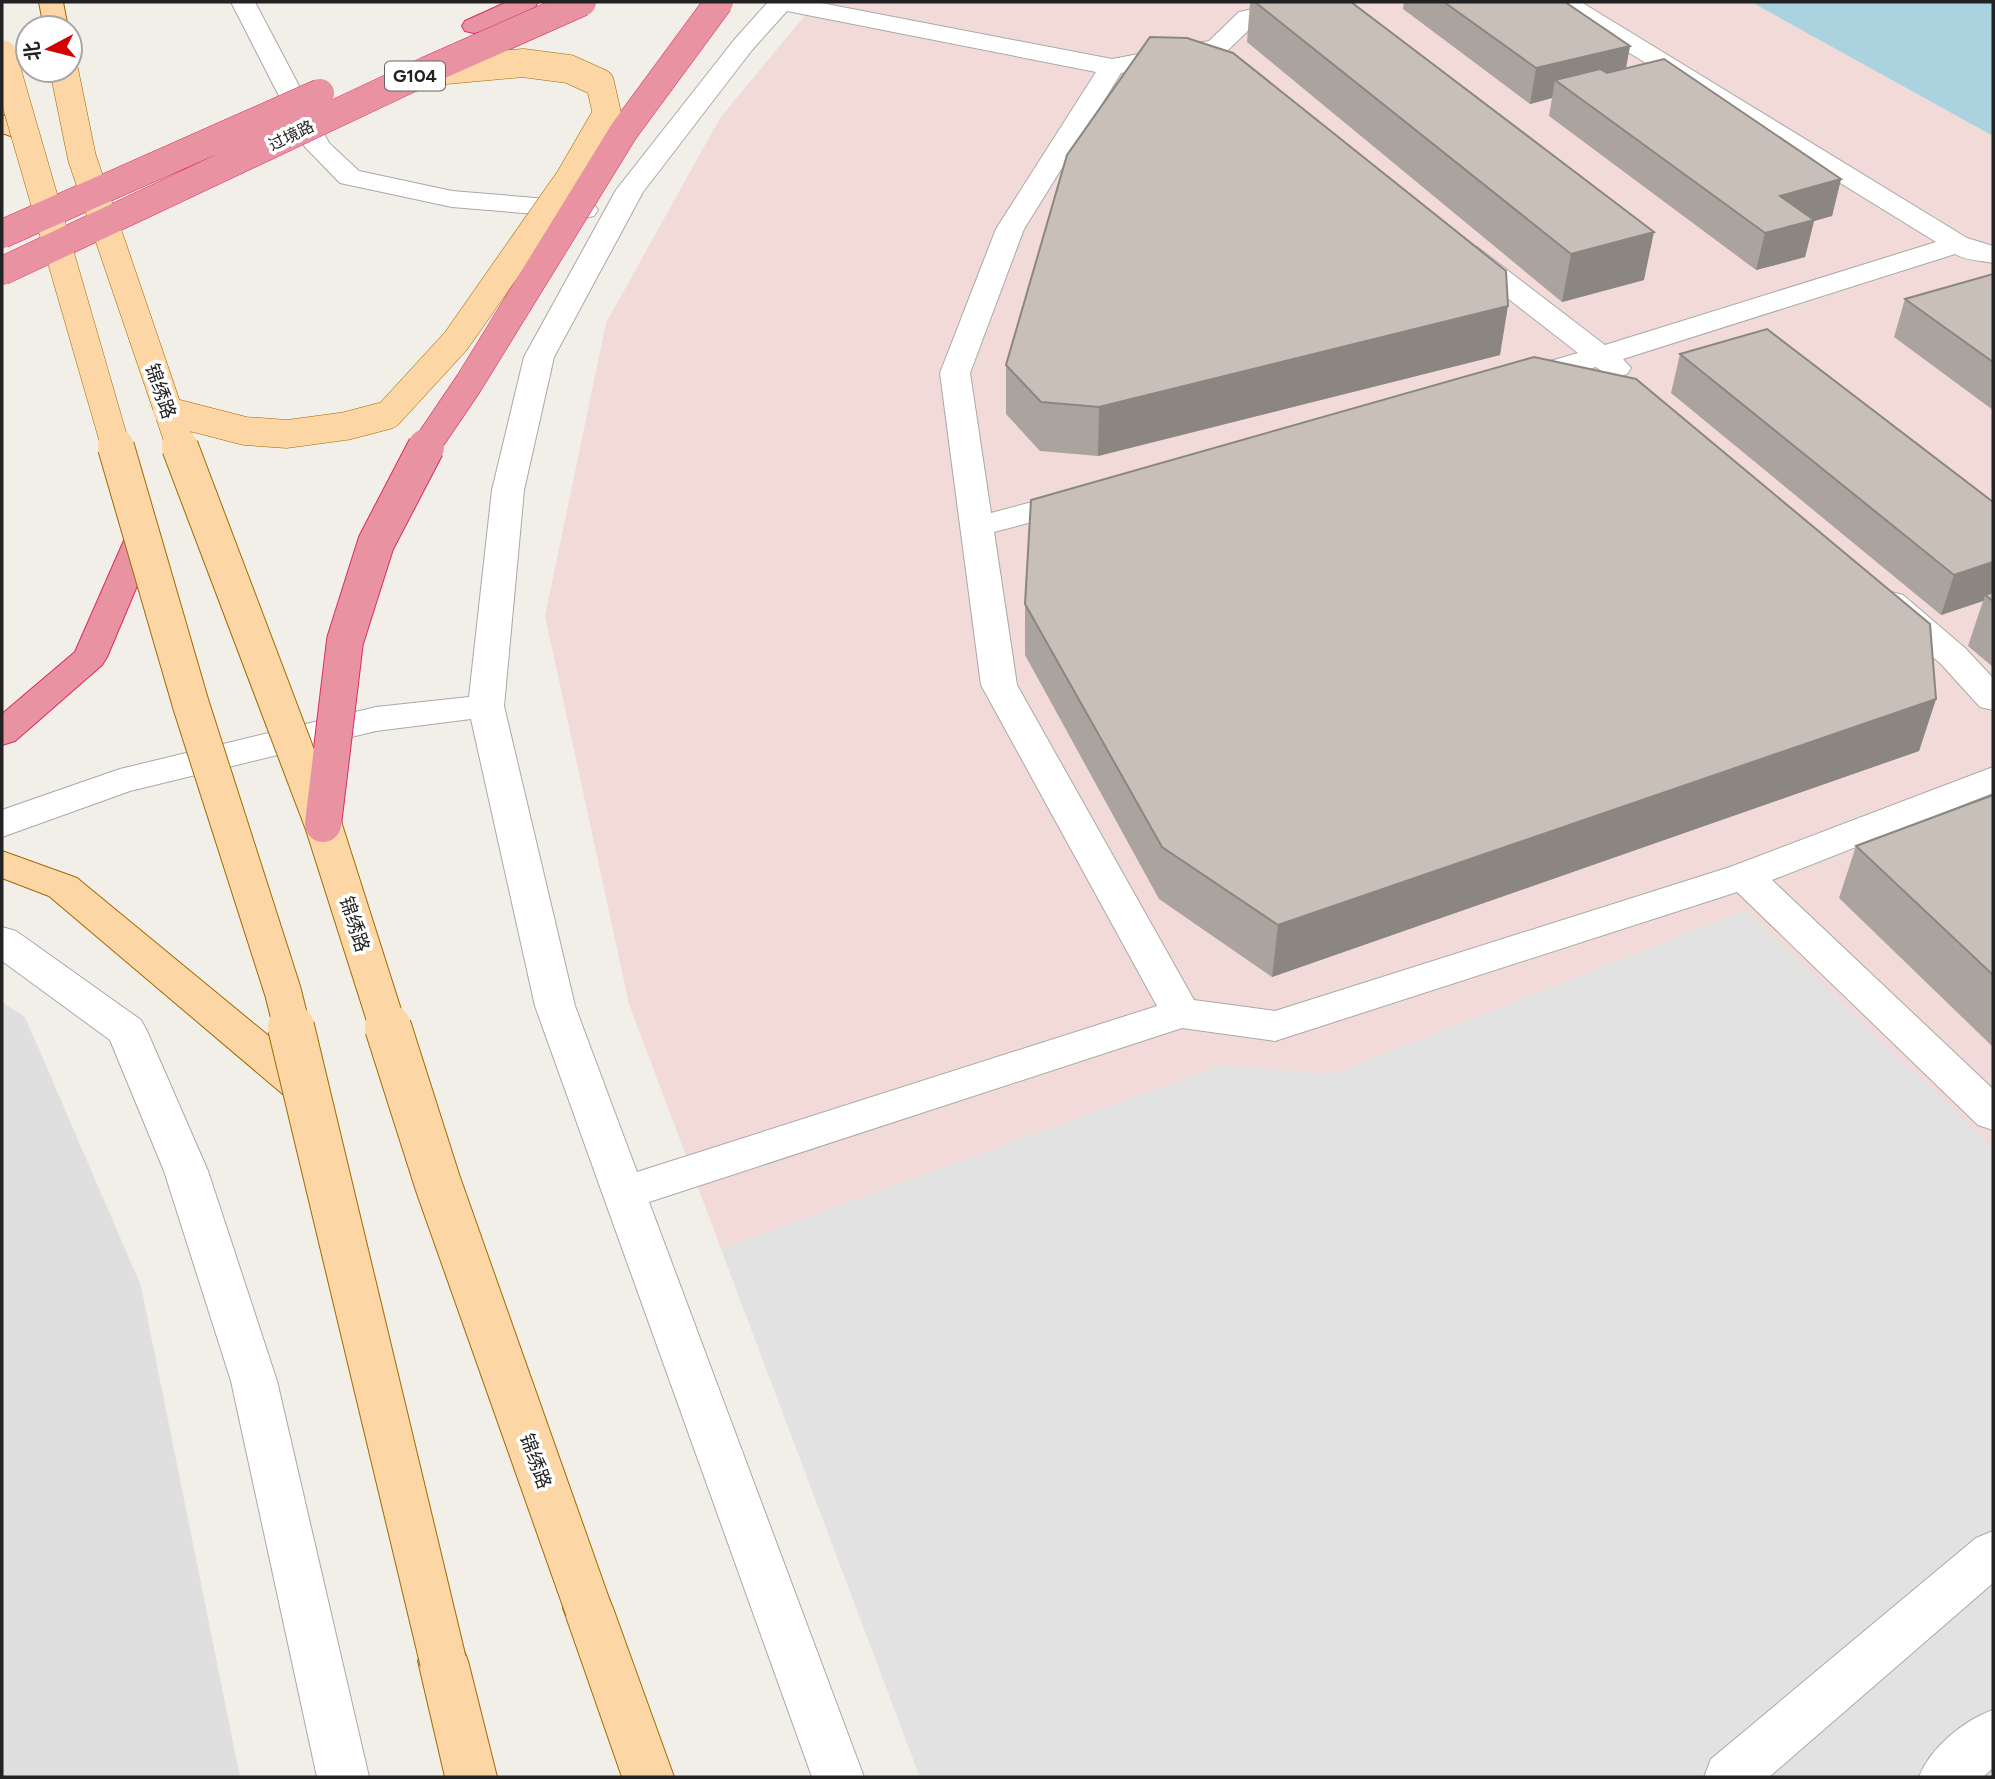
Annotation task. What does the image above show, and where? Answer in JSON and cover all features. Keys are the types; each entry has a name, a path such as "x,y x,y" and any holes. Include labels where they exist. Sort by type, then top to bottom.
{"highway":[{"path":"474,26 487,2"},
{"name":"过境路","path":"2,234 526,2"},
{"name":"过境路","path":"2,271 424,72 582,2"},
{"path":"323,824 345,641 376,543 426,447 469,383 596,176 632,120 719,2"},
{"path":"2,733 90,657 142,536"}],"main road":[{"path":"2,54 13,128 142,536 195,718 283,992 471,1777"},
{"path":"167,411 245,432 287,434 346,426 388,415 456,341 570,178 607,114 600,83 569,69 523,63 424,72"},
{"name":"锦绣路","path":"67,84 82,158 167,411 323,824 438,1184 648,1777"},
{"path":"2,863 63,887 306,1090"}],"street":[{"path":"243,2 318,147 350,177 452,200 618,212"},
{"path":"838,1777 555,1006 486,706 508,490 539,357 629,190 743,45 781,2 1112,67 1228,56 1248,18 1317,2"},
{"path":"1564,2 1993,267"},
{"path":"1112,67 1010,229 955,373 999,685 1181,1013"},
{"path":"1441,231 1634,384"},
{"path":"1496,386 1602,356 1959,244 1993,255"},
{"path":"976,527 1109,491"},
{"path":"1868,583 1953,656 1993,699"},
{"path":"2,824 120,781 362,722 486,706"},
{"path":"624,1194 1181,1013 1275,1026 1745,876 1993,779"},
{"path":"1745,876 1993,1114"},
{"path":"2,942 127,1031 186,1171 254,1381 343,1777"},
{"path":"1730,1777 1993,1553"},
{"path":"1945,1777 1993,1734"}],"shaded area":[{"path":"816,2 1751,2 1993,136 1993,1777 920,1777 629,1004 545,616 606,323 720,118"},
{"path":"1746,910 1993,1148 1993,1777 920,1777 721,1249 1222,1065 1333,1074"},
{"path":"2,1002 25,1017 141,1286 240,1777 2,1777"}],"water":[{"path":"1751,2 1993,2 1993,136"}],"building":[{"path":"1255,2 1351,2 1654,232 1571,254"},
{"path":"1444,2 1565,2 1630,46 1536,68"},
{"path":"1150,37 1187,38 1233,53 1506,271 1508,306 1099,407 1041,402 1006,365 1067,155"},
{"path":"1664,59 1841,179 1780,196 1814,220 1765,233 1555,80 1600,69 1607,73"},
{"path":"1993,274 1993,362 1905,299"},
{"path":"1767,329 1993,502 1993,562 1954,575 1680,354"},
{"path":"1534,357 1636,379 1930,624 1936,699 1278,925 1162,847 1025,604 1031,500"},
{"path":"1993,592 1993,601 1985,595"},
{"path":"1993,795 1993,975 1856,846"}]}
